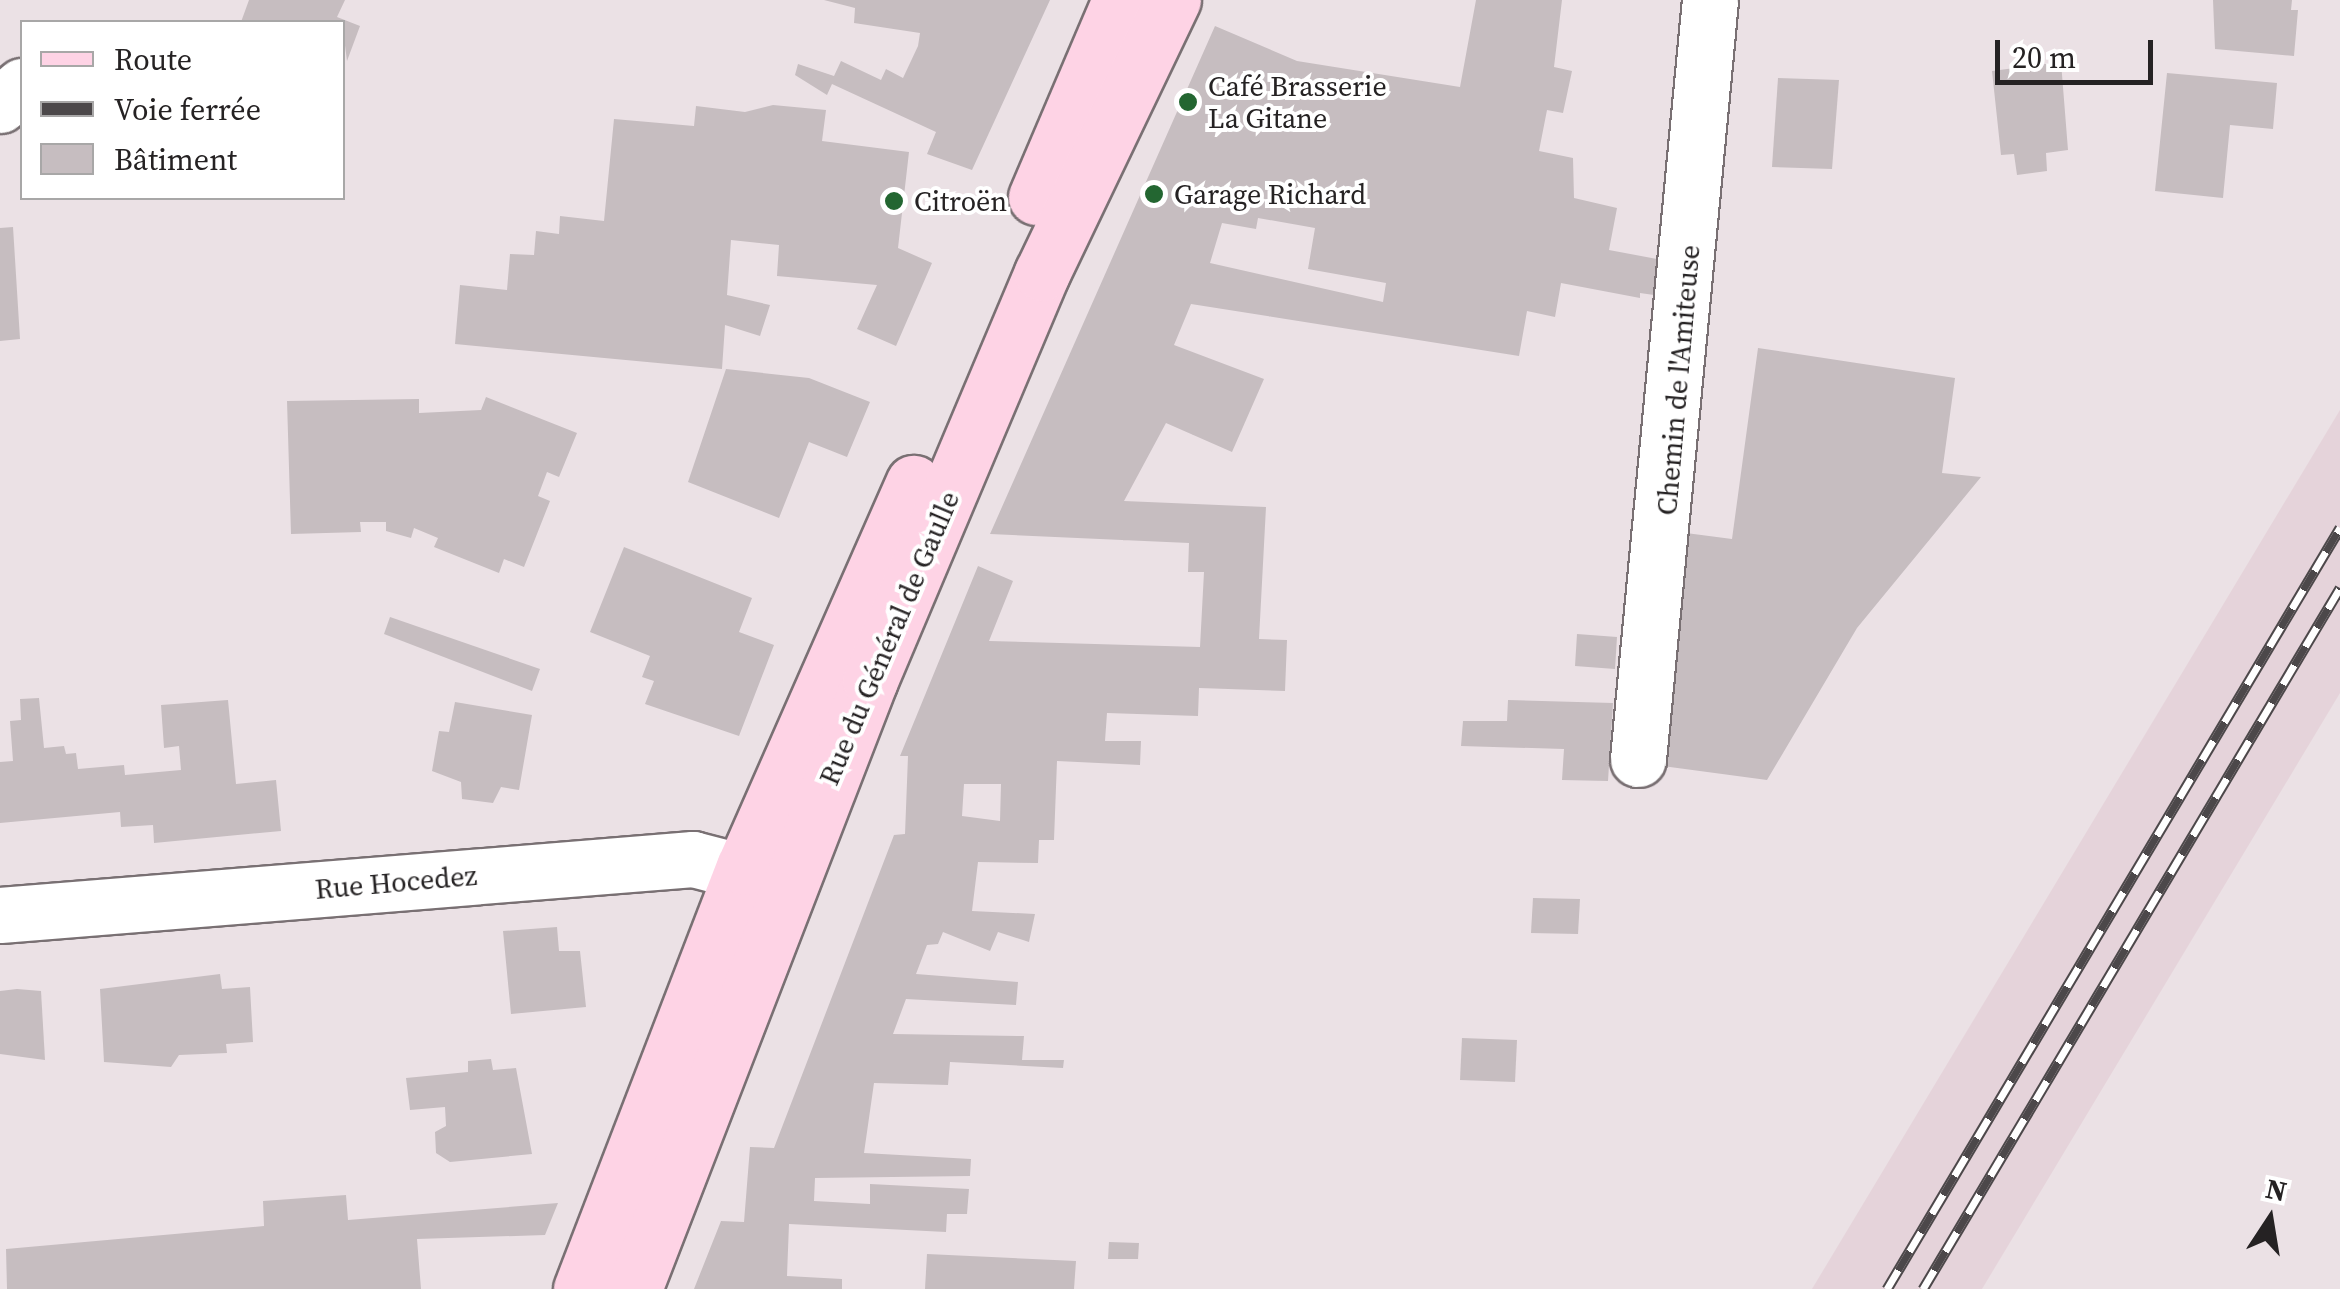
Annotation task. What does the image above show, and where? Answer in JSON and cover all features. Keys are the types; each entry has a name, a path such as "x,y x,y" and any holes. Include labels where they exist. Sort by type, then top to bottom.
{"main road":[{"name":"Rue du Général de Gaulle","path":"634,1289 766,876 1120,0"},
{"name":"Rue du Général de Gaulle","path":"581,1289 1042,274 1173,0"}],"street":[{"name":"Chemin de l'Amiteuse","path":"1638,759 1710,0"},
{"path":"0,105 20,88"},
{"name":"Rue Hocedez","path":"0,916 693,860 766,876"}],"shaded area":[{"path":"2340,410 2340,693 1982,1289 1812,1289"}],"building":[{"path":"249,0 345,0 337,17 345,20 242,20"},
{"path":"824,0 1050,0 972,170 927,154 936,132 832,84 827,95 795,75 798,64 834,76 841,61 881,80 886,69 903,78 918,46 920,33 854,23 855,8"},
{"path":"1476,0 1562,0 1554,67 1572,71 1563,113 1547,110 1539,151 1573,158 1574,198 1617,208 1609,250 1657,259 1654,295 1640,293 1640,298 1561,283 1555,317 1527,311 1519,356 1191,304 1174,345 1264,379 1232,452 1166,423 1124,501 1266,507 1259,639 1287,640 1285,691 1199,688 1198,716 1107,713 1105,741 1141,741 1140,765 1057,761 1054,840 1039,840 1038,863 978,862 972,911 1035,914 1029,942 998,932 990,951 943,932 938,944 927,945 916,974 1018,982 1016,1005 906,999 893,1034 1024,1036 1022,1060 1064,1060 1063,1068 950,1062 948,1085 874,1083 864,1153 971,1159 970,1176 815,1178 814,1201 870,1204 870,1184 969,1189 967,1214 947,1214 946,1232 789,1224 787,1276 842,1279 842,1289 694,1289 721,1221 744,1222 750,1147 774,1148 894,835 905,834 908,756 900,756 978,566 1013,581 989,641 1200,647 1204,572 1188,572 1189,543 990,534 1215,26 1297,61 1460,87","holes":["1258,218 1315,228 1308,269 1386,283 1383,302 1210,263 1222,223 1256,229","964,784 1001,784 1000,821 962,816"]},
{"path":"2213,0 2292,0 2291,10 2298,10 2294,56 2215,49"},
{"path":"345,20 360,26 347,61 345,45"},
{"path":"2061,62 2068,150 2046,153 2047,171 2017,175 2014,154 2001,155 1992,71"},
{"path":"2167,73 2277,83 2273,129 2230,125 2223,198 2155,191"},
{"path":"1778,78 1839,80 1832,169 1772,167"},
{"path":"773,105 826,110 822,141 909,152 898,248 932,263 896,346 857,329 877,285 777,276 779,245 731,240 727,295 770,305 760,336 725,325 722,369 455,344 460,285 507,290 510,254 534,255 536,231 559,234 560,216 604,221 614,119 694,126 696,106 745,112"},
{"path":"13,227 20,339 0,341 0,228"},
{"path":"1758,348 1955,378 1942,473 1981,477 1857,628 1767,780 1655,765 1686,533 1732,539"},
{"path":"726,369 809,378 870,402 847,457 809,442 779,518 688,482"},
{"path":"486,397 577,433 559,477 547,472 538,496 550,501 524,567 504,559 499,573 434,547 438,538 414,528 411,538 386,531 386,522 360,522 361,532 291,534 287,401 419,399 419,413 481,410"},
{"path":"624,547 752,598 739,632 774,645 739,736 645,704 654,681 642,677 650,656 590,632"},
{"path":"390,617 540,669 532,691 384,634"},
{"path":"1577,634 1617,637 1615,669 1575,666"},
{"path":"39,698 44,748 64,746 66,754 76,753 78,769 124,765 125,775 181,770 179,746 164,748 161,705 228,700 236,784 276,780 281,831 154,843 153,825 121,827 120,812 0,823 0,762 13,761 10,721 21,720 20,699"},
{"path":"1508,700 1613,703 1608,781 1562,780 1564,749 1461,746 1463,721 1507,721"},
{"path":"455,702 532,715 519,790 501,787 493,803 462,799 461,782 432,771 439,731 449,732"},
{"path":"1533,898 1580,899 1578,934 1531,933"},
{"path":"557,927 559,951 580,951 586,1007 511,1014 503,931"},
{"path":"220,974 222,989 250,987 253,1042 226,1044 227,1053 179,1055 171,1067 104,1062 100,989"},
{"path":"0,991 41,991 45,1060 0,1054"},
{"path":"1462,1038 1517,1040 1515,1082 1460,1080"},
{"path":"491,1059 493,1070 516,1068 532,1154 450,1162 436,1153 435,1132 446,1126 445,1107 410,1110 406,1078 468,1072 468,1061"},
{"path":"346,1195 348,1220 558,1203 545,1235 417,1239 421,1289 7,1289 6,1249 264,1226 263,1201"},
{"path":"1109,1242 1139,1243 1138,1259 1108,1259"},
{"path":"927,1254 1076,1261 1074,1289 925,1289"}],"railway":[{"path":"1887,1289 2340,528"},
{"path":"1923,1289 2340,588"}],"place":[{"name":"Café Brasserie La Gitane","path":"1188,102"},
{"name":"Garage Richard","path":"1154,194"},
{"name":"Citroën","path":"894,201"}]}
